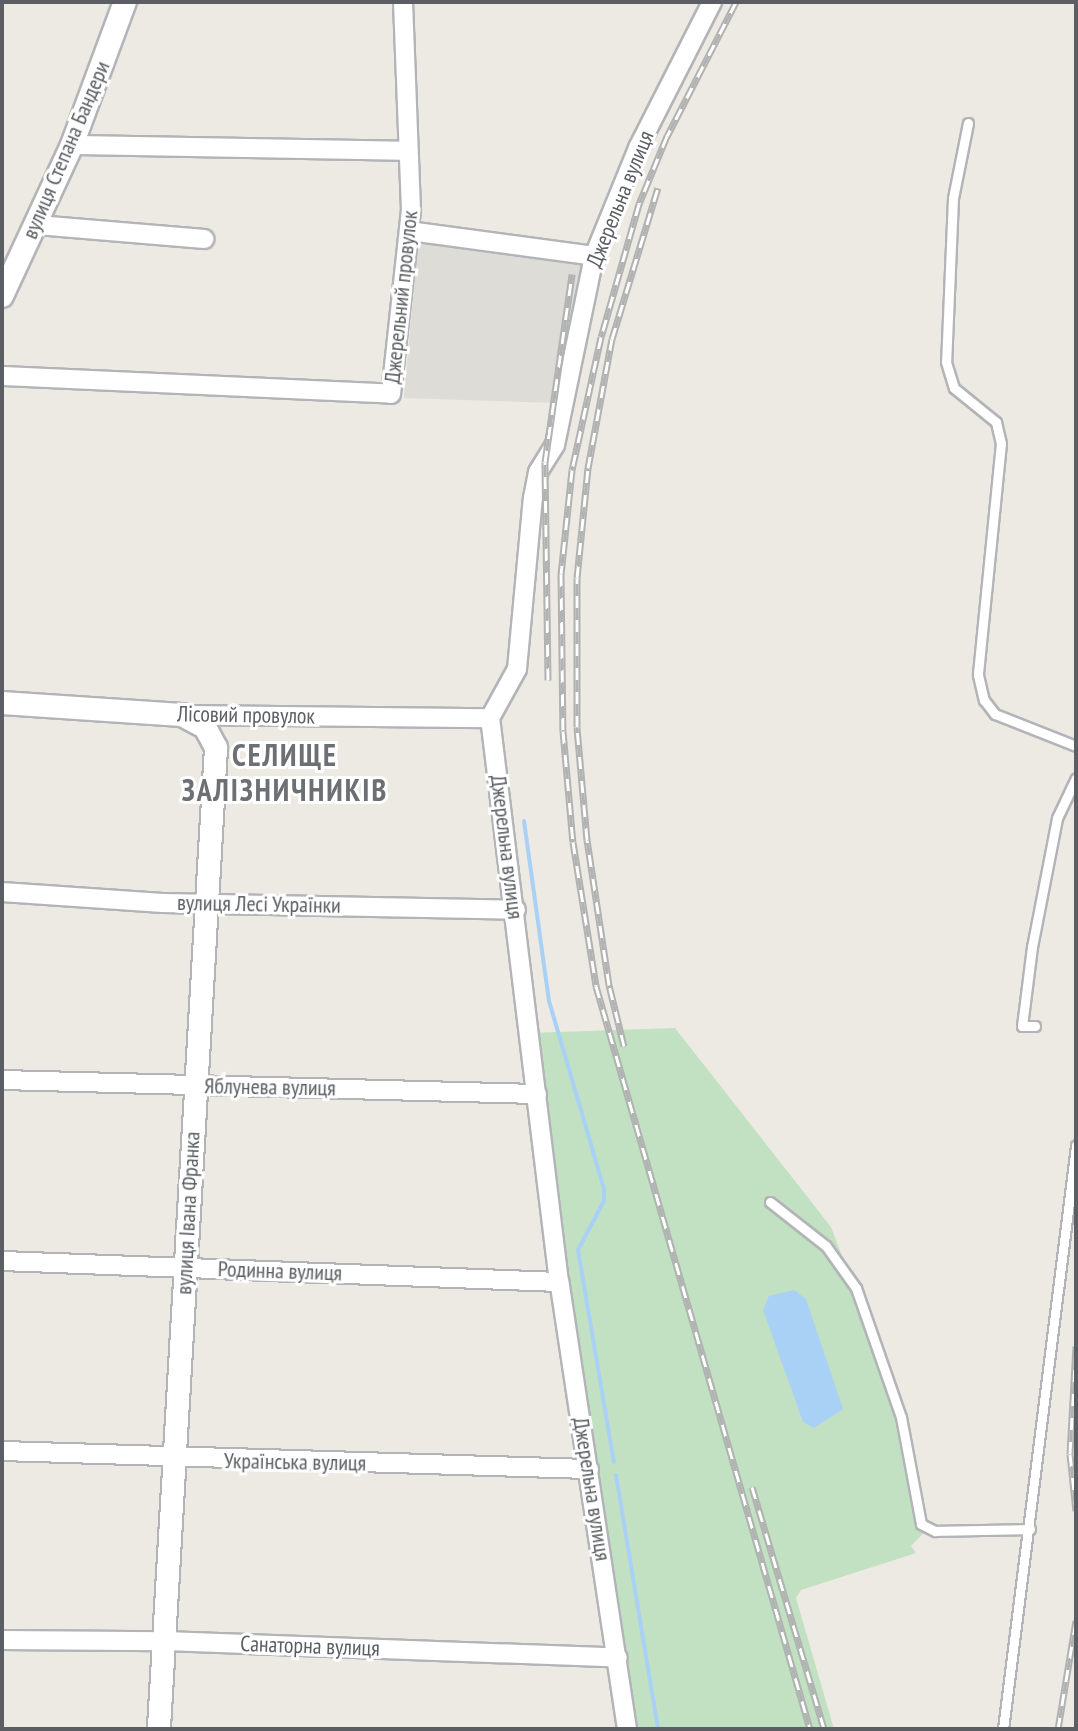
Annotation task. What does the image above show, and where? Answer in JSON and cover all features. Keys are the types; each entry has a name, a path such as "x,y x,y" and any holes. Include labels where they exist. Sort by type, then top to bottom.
{"street":[{"name":"вулиця Степана Бандери","path":"5,284 37,225 72,145 125,2"},
{"name":"Джерельний провулок","path":"2,376 387,397 394,390 410,231 403,2"},
{"name":"Джерельна вулиця","path":"627,1729 559,1282 516,910 490,718 517,669 533,498 538,472 555,445 594,256 638,148 712,2"},
{"path":"72,145 408,151"},
{"path":"37,225 204,239"},
{"path":"410,231 594,256"},
{"name":"Лісовий провулок","path":"2,703 182,715 490,718"},
{"name":"вулиця Івана Франка","path":"159,1729 204,901 216,748 205,727 182,715"},
{"name":"вулиця Лесі Українки","path":"2,892 516,910"},
{"name":"Яблунева вулиця","path":"2,1080 537,1094"},
{"name":"Родинна вулиця","path":"2,1261 559,1282"},
{"name":"Українська вулиця","path":"2,1451 175,1459 589,1469"},
{"name":"Санаторна вулиця","path":"2,1640 165,1641 618,1658"}],"lane":[{"path":"968,123 953,198 946,362 954,388 996,422 1001,443 978,675 995,714 1076,746"},
{"path":"1035,1026 1022,1026 1032,947 1057,818 1076,778"},
{"path":"1003,1729 1076,1146"},
{"path":"770,1202 826,1246 856,1288 901,1417 921,1524 935,1531 1030,1529"}],"shaded area":[{"path":"418,241 586,264 556,403 404,398"}],"green space":[{"path":"675,1028 831,1227 898,1404 914,1503 927,1529 911,1546 916,1553 801,1590 796,1598 834,1729 627,1729 530,1033"}],"water":[{"path":"794,1290 806,1299 843,1409 814,1428 803,1422 763,1310 769,1296"}],"waterway":[{"path":"524,821 549,1001 604,1189 604,1201 578,1250 614,1462"},
{"path":"616,1475 658,1729"}],"railway":[{"path":"736,2 667,136 639,204 601,337 572,470 561,574 563,731 573,842 596,986 810,1729"},
{"path":"624,1046 609,985 587,840 577,727 577,578 588,468 612,339 658,188"},
{"path":"548,680 545,462 572,274"},
{"path":"1076,1346 1070,1454 1076,1511"},
{"path":"752,1487 824,1729"},
{"path":"1058,1729 1076,1620"}],"district":[{"name":"СЕЛИЩЕ ЗАЛІЗНИЧНИКІВ","path":"285,772"}]}
